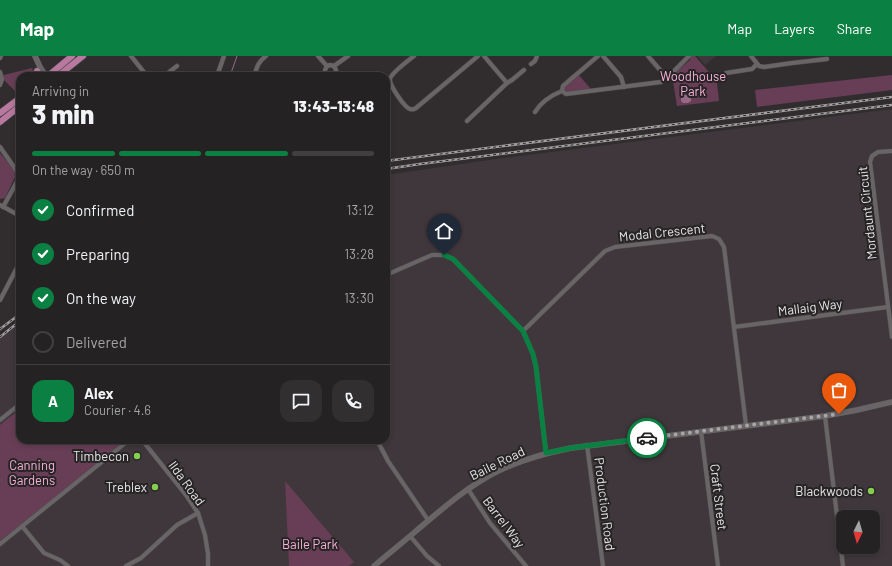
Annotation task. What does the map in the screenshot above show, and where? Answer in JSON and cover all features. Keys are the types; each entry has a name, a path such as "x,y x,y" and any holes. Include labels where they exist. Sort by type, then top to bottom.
{"main road":[{"path":"52,72 72,56"},
{"path":"63,72 83,56"},
{"path":"8,107 16,98"},
{"path":"0,113 16,101"},
{"path":"0,122 16,109"}],"street":[{"path":"131,56 144,72"},
{"path":"218,72 224,56"},
{"path":"255,72 260,60 266,56"},
{"path":"318,56 327,66"},
{"path":"327,66 334,66 348,56"},
{"path":"414,56 392,75 390,80 391,87 406,107 410,109 414,109 478,56"},
{"path":"484,56 507,82"},
{"path":"531,64 535,61 537,56"},
{"path":"562,91 563,86 598,56"},
{"path":"603,56 621,77 624,87"},
{"path":"648,56 667,78"},
{"path":"535,112 539,106 553,94 562,91 566,94 661,82 689,56"},
{"path":"750,56 759,66 764,68 792,63 827,60"},
{"path":"35,58 44,72"},
{"path":"35,58 38,72"},
{"path":"726,73 752,69 757,64"},
{"path":"169,72 177,66"},
{"path":"325,72 327,66"},
{"path":"334,66 335,72"},
{"path":"467,121 507,82 512,80 524,70"},
{"path":"0,72 2,79 0,84"},
{"path":"0,147 16,170"},
{"name":"Mordaunt Circuit","path":"892,150 878,152 872,156 870,162 892,337"},
{"path":"16,181 1,206 16,214"},
{"name":"Modal Crescent","path":"523,331 605,251 610,248 712,236 719,239 724,247 746,425"},
{"path":"390,273 432,255 444,255 453,259 523,331 533,354 536,367 546,453"},
{"path":"0,300 16,270"},
{"name":"Mallaig Way","path":"734,327 888,307"},
{"name":"Baile Road","path":"374,566 457,497 498,471 546,453 587,445 825,416 892,402"},
{"path":"0,420 16,407"},
{"path":"825,416 843,566"},
{"name":"Craft Street","path":"701,431 718,566"},
{"path":"0,544 124,444"},
{"name":"Ilda Road","path":"145,444 186,495 198,514 205,535 208,566"},
{"path":"379,444 388,460 428,520"},
{"name":"Production Road","path":"587,445 603,566"},
{"name":"Barrel Way","path":"468,490 490,523 526,566"},
{"path":"126,566 141,558 177,524 198,514"},
{"path":"22,526 44,553 60,560 68,566"},
{"path":"410,536 427,556 439,566"}],"shaded area":[{"path":"697,56 716,56 705,65"},
{"path":"688,95 691,98 691,101 688,103 683,103 681,101 681,97"},
{"path":"892,109 892,566 0,566 0,339 16,326 16,444 390,444 390,174 496,159"}],"green space":[{"name":"Woodhouse Park","path":"691,56 695,56 715,79 717,83 719,101 677,106 672,75 690,60"},
{"path":"32,68 34,72 16,72"},
{"path":"16,72 16,92 2,78 1,74 4,75"},
{"path":"578,74 590,90 566,93 564,91 564,87"},
{"path":"892,75 892,90 757,107 755,90"},
{"path":"0,153 14,170 15,177 5,198 0,199"},
{"name":"Canning Gardens","path":"16,412 16,444 121,444 0,541 0,425"},
{"name":"Baile Park","path":"285,481 354,562 349,566 289,566"}],"waterway":[{"path":"231,72 237,56"}],"railway":[{"path":"390,160 892,97"},
{"path":"390,168 892,105"},
{"path":"0,329 16,317"},
{"path":"0,337 16,324"}],"way so far":[{"path":"647,438 839,414"}],"place":[{"name":"Timbecon","path":"137,456"},
{"name":"Treblex","path":"155,487"},
{"name":"Blackwoods","path":"871,491"}],"route":[{"path":"444,255 453,259 523,331 533,354 536,367 546,453 571,448 647,438"}]}
